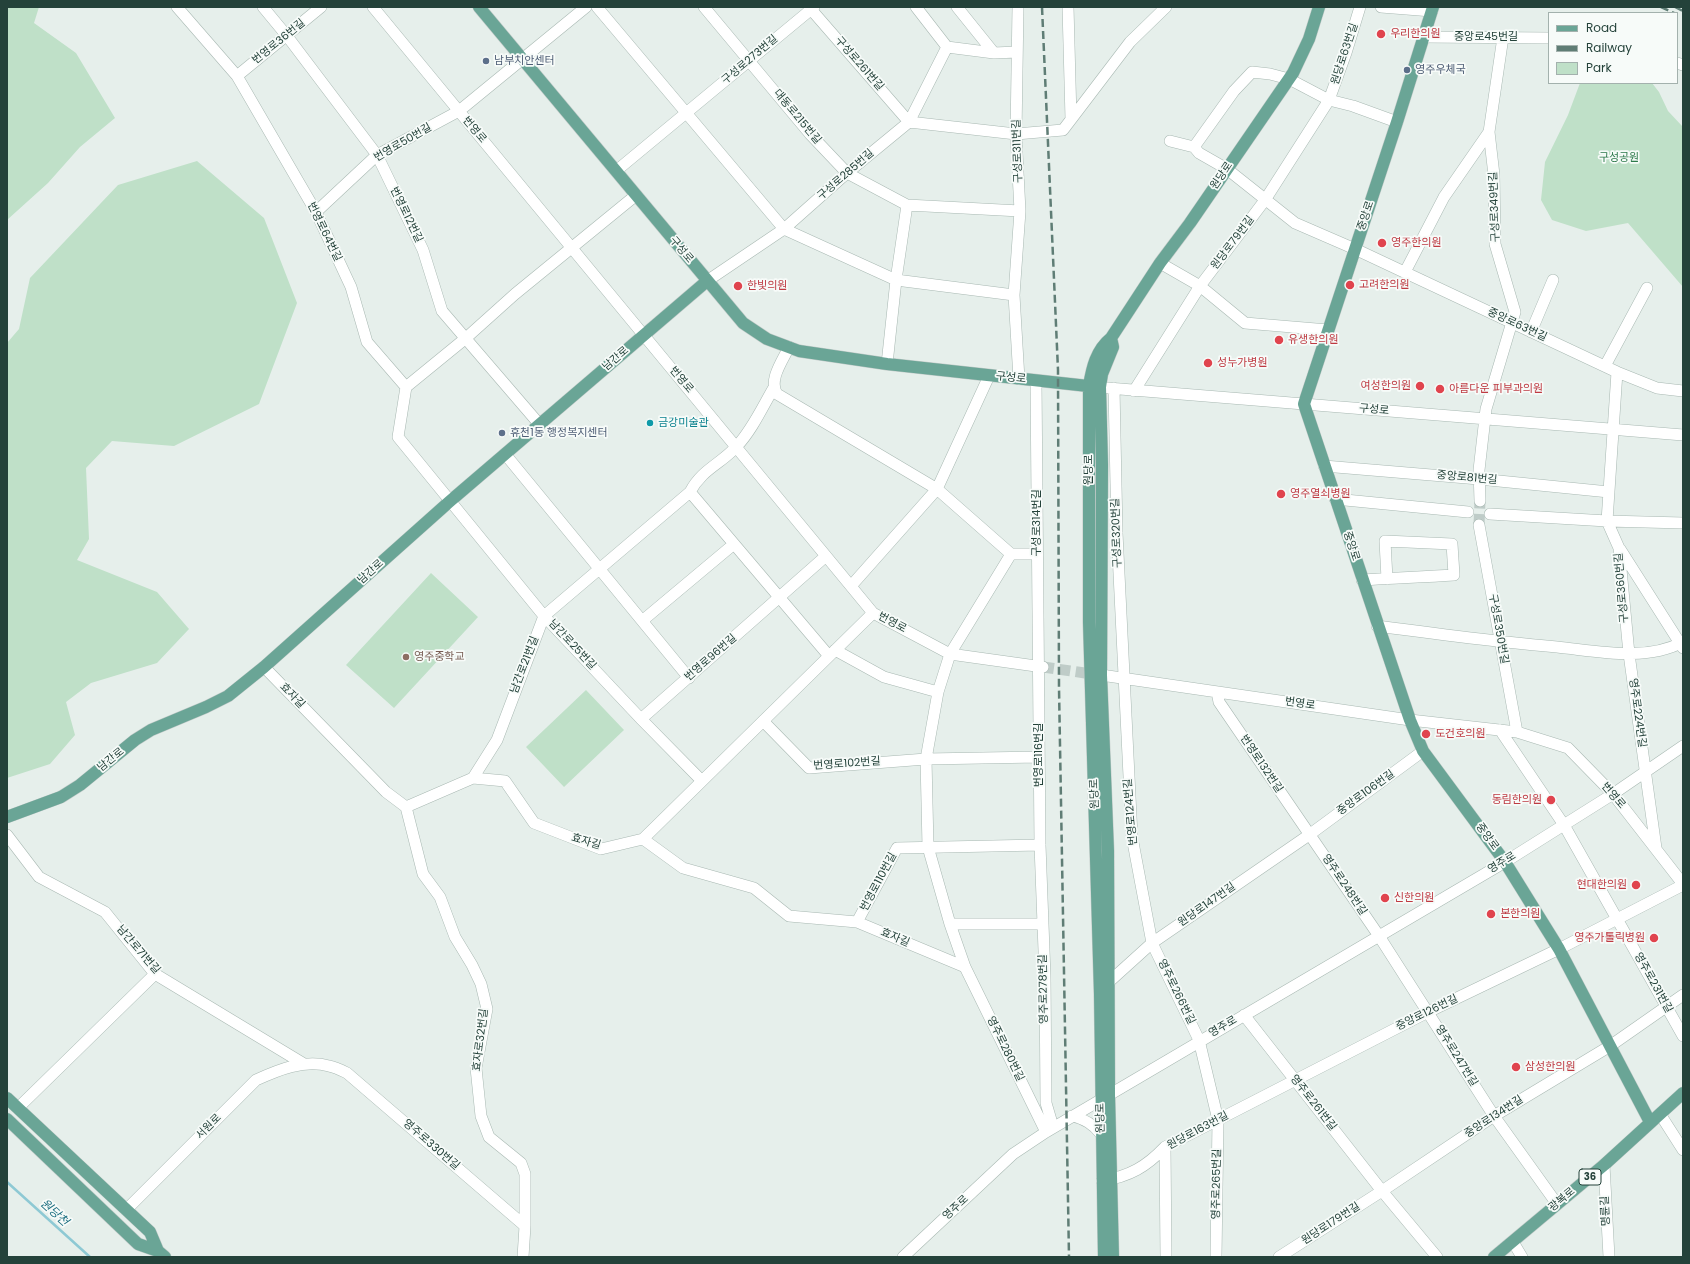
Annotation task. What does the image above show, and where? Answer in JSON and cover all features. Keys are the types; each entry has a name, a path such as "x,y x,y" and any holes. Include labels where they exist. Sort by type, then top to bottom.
{"main road":[{"name":"구성로","path":"479,7 616,171 635,196 743,323 768,339 799,351 887,364 1094,387"},
{"name":"원당로","path":"1104,1257 1107,1180 1089,622 1094,387 1102,374 1113,347 1111,338 1160,263 1289,79 1309,39 1319,7"},
{"name":"중앙로","path":"1432,9 1398,122 1304,404 1377,626 1410,720 1423,751 1505,862 1559,949 1650,1122"},
{"name":"남간로","path":"7,817 61,798 80,785 135,740 146,733 228,696 264,667 449,502 707,281"},
{"name":"원당로","path":"1094,387 1102,465 1101,675 1108,851 1110,981 1105,1098 1101,1134 1107,1180 1113,1257"},
{"path":"7,1088 82,1168"},
{"name":"광복로","path":"1494,1257 1604,1165 1683,1093"},
{"path":"7,1098 150,1232 162,1254"},
{"path":"7,1119 138,1244 162,1254"},
{"path":"7,1126 67,1176"}],"street":[{"name":"번영로64번길","path":"177,7 237,76 316,212 351,287 367,342 406,387"},
{"name":"번영로12번길","path":"263,7 287,36 377,156 423,250 442,310 540,425"},
{"name":"번영로36번길","path":"237,76 321,7"},
{"name":"번영로","path":"373,7 873,613 950,654 1041,666"},
{"path":"459,111 586,7"},
{"path":"597,7 784,229 896,280 1014,295"},
{"name":"대동로215번길","path":"704,7 810,134 847,173 907,205 1020,211"},
{"path":"916,7 947,48 994,52 1017,52"},
{"path":"957,7 994,52"},
{"name":"구성로311번길","path":"1018,7 1016,134 1020,211 1014,295 1019,379"},
{"path":"1068,7 1071,119"},
{"name":"원당로63번길","path":"1265,200 1329,100 1346,53 1360,7"},
{"path":"1381,7 1432,9"},
{"name":"구성로273번길","path":"616,171 811,8"},
{"name":"구성로261번길","path":"811,8 909,122"},
{"path":"909,122 1016,134 1063,130 1130,42 1161,8"},
{"name":"중앙로45번길","path":"1423,37 1548,38"},
{"name":"구성로349번길","path":"1484,419 1515,312 1495,244 1494,175 1489,132 1503,38"},
{"name":"구성로285번길","path":"707,281 784,229 847,173 909,122 947,48"},
{"path":"1170,141 1194,147 1234,91 1252,72 1270,74 1289,79 1329,100 1353,106 1398,122"},
{"name":"번영로50번길","path":"316,212 377,156 459,111"},
{"path":"1405,272 1444,197 1489,132"},
{"name":"중앙로63번길","path":"1194,147 1199,153 1227,169 1295,223 1405,272 1618,372 1657,388 1683,391"},
{"path":"449,502 398,437 406,387 466,338 515,294 635,196"},
{"name":"원당로79번길","path":"1200,286 1265,200"},
{"path":"887,364 896,280 907,205"},
{"path":"1160,263 1200,286 1245,323 1328,330"},
{"path":"1531,332 1553,280"},
{"path":"1134,391 1200,286"},
{"path":"1606,366 1647,288"},
{"name":"남간로21번길","path":"473,778 497,740 544,616 690,492 697,480 736,447 752,426 774,388 774,380 789,347"},
{"path":"1614,430 1618,372"},
{"path":"851,586 937,489 989,376"},
{"name":"구성로314번길","path":"1036,381 1037,554 1041,666"},
{"name":"구성로","path":"1094,387 1683,435"},
{"path":"774,388 777,394 801,409 867,446 937,489 1011,554 1037,554"},
{"name":"구성로320번길","path":"1114,388 1117,533 1124,679"},
{"path":"1480,501 1479,479 1484,419"},
{"name":"구성로360번길","path":"1614,430 1607,521 1619,548 1629,654"},
{"path":"505,454 689,678"},
{"name":"중앙로81번길","path":"1324,466 1609,492"},
{"path":"690,492 780,598 832,653 884,677 938,692"},
{"path":"1335,499 1468,512"},
{"name":"남간로25번길","path":"449,502 544,616 702,781"},
{"path":"1490,514 1607,521 1683,522"},
{"name":"구성로350번길","path":"1480,525 1517,732"},
{"path":"1362,580 1387,579 1454,575 1452,544 1385,541 1387,579"},
{"path":"642,621 734,544"},
{"path":"1377,626 1500,642 1629,654 1659,650 1682,644 1619,548"},
{"path":"965,967 950,924 928,847 926,759 938,692 950,654 1011,554"},
{"name":"번영로96번길","path":"642,719 826,556"},
{"path":"643,839 873,613"},
{"name":"영주로224번길","path":"1629,654 1646,772"},
{"name":"번영로116번길","path":"1040,845 1039,757 1041,666"},
{"name":"효자길","path":"264,667 386,792 406,807 473,778 505,780 534,824 601,849 643,839 683,868 754,888 788,916 857,922 965,967"},
{"name":"번영로","path":"1101,675 1410,720 1517,732 1568,748 1613,794 1683,885 1559,949"},
{"name":"번영로124번길","path":"1124,679 1132,837 1152,944"},
{"name":"번영로132번길","path":"1217,692 1219,702 1309,835"},
{"name":"번영로102번길","path":"763,721 809,768 926,759"},
{"path":"1500,730 1564,825"},
{"name":"영주로","path":"903,1257 1013,1154 1046,1132 1105,1098 1199,1040 1505,862 1613,794 1683,746"},
{"name":"중앙로106번길","path":"1309,835 1423,751"},
{"path":"926,759 1039,757"},
{"path":"1646,772 1656,849"},
{"name":"효자로32번길","path":"406,807 423,874 440,897 455,937 472,965 481,984 487,1009 476,1068 481,1116 489,1137 505,1148 521,1163 525,1174 525,1226"},
{"name":"영주로231번길","path":"1564,825 1683,1036"},
{"name":"원당로147번길","path":"1110,981 1152,944 1309,835"},
{"name":"영주로248번길","path":"1309,835 1378,936"},
{"name":"남간로71번길","path":"7,836 39,877 105,912 155,974 304,1064"},
{"name":"번영로110번길","path":"857,922 897,848 1040,845"},
{"name":"영주로278번길","path":"1040,845 1045,977 1046,1103 1051,1120 1046,1132"},
{"path":"950,924 1042,924"},
{"name":"영주로247번길","path":"1378,936 1494,1116 1556,1204"},
{"name":"영주로266번길","path":"1152,944 1199,1040"},
{"name":"중앙로126번길","path":"1295,1080 1428,1012 1559,949"},
{"name":"영주로280번길","path":"965,967 1046,1132"},
{"path":"22,1104 155,974"},
{"path":"1610,1046 1683,995"},
{"name":"영주로261번길","path":"1244,1014 1382,1191 1437,1257"},
{"name":"영주로265번길","path":"1199,1040 1218,1120 1216,1257"},
{"name":"중앙로134번길","path":"1382,1191 1494,1116 1610,1046"},
{"name":"영주로330번길","path":"304,1064 328,1065 347,1072 525,1226"},
{"name":"서원로","path":"126,1210 256,1080 278,1069 304,1064"},
{"name":"원당로163번길","path":"1107,1180 1138,1170 1150,1162 1165,1147 1295,1080"},
{"path":"1660,1114 1683,1150"},
{"path":"1072,1116 1083,1118 1101,1134"},
{"path":"1165,1147 1166,1257"},
{"name":"명륜길","path":"1604,1165 1609,1257"},
{"name":"원당로179번길","path":"1279,1257 1382,1191"},
{"path":"523,1257 525,1226"},
{"path":"1513,1242 1522,1257"}],"green space":[{"path":"7,7 39,7 34,23 76,53 115,118 80,147 48,183 7,220"},
{"name":"구성공원","path":"1580,84 1653,84 1659,92 1668,111 1683,127 1683,287 1628,223 1586,231 1552,220 1541,200 1545,162 1568,115"},
{"path":"197,161 264,218 297,303 259,404 174,446 112,441 86,468 89,539 77,560 157,592 189,629 157,663 91,683 66,702 75,735 50,764 7,778 7,343 19,329 30,278 118,185"},
{"path":"431,573 478,617 394,708 346,665"},
{"path":"586,690 624,730 564,787 526,747"}],"waterway":[{"name":"원당천","path":"7,1182 90,1257"}],"tunnel":[{"path":"1479,525 1480,501"},
{"path":"1043,667 1099,675"}],"railway":[{"path":"1042,7 1058,370 1059,688 1069,1257"},
{"path":"1661,7 1672,12"},
{"path":"1675,7 1683,11"}],"place":[{"name":"우리한의원","path":"1381,34"},
{"name":"남부치안센터","path":"486,61"},
{"name":"영주우체국","path":"1407,70"},
{"name":"영주한의원","path":"1382,243"},
{"name":"고려한의원","path":"1350,285"},
{"name":"한빛의원","path":"738,286"},
{"name":"유생한의원","path":"1279,340"},
{"name":"성누가병원","path":"1208,363"},
{"name":"여성한의원","path":"1420,386"},
{"name":"아름다운 피부과의원","path":"1440,389"},
{"name":"금강미술관","path":"650,423"},
{"name":"휴천1동 행정복지센터","path":"502,433"},
{"name":"영주열쇠병원","path":"1281,494"},
{"name":"영주중학교","path":"406,657"},
{"name":"도건호의원","path":"1426,734"},
{"name":"동림한의원","path":"1551,800"},
{"name":"현대한의원","path":"1636,885"},
{"name":"신한의원","path":"1385,898"},
{"name":"본한의원","path":"1491,914"},
{"name":"영주가톨릭병원","path":"1654,938"},
{"name":"삼성한의원","path":"1516,1067"}]}
